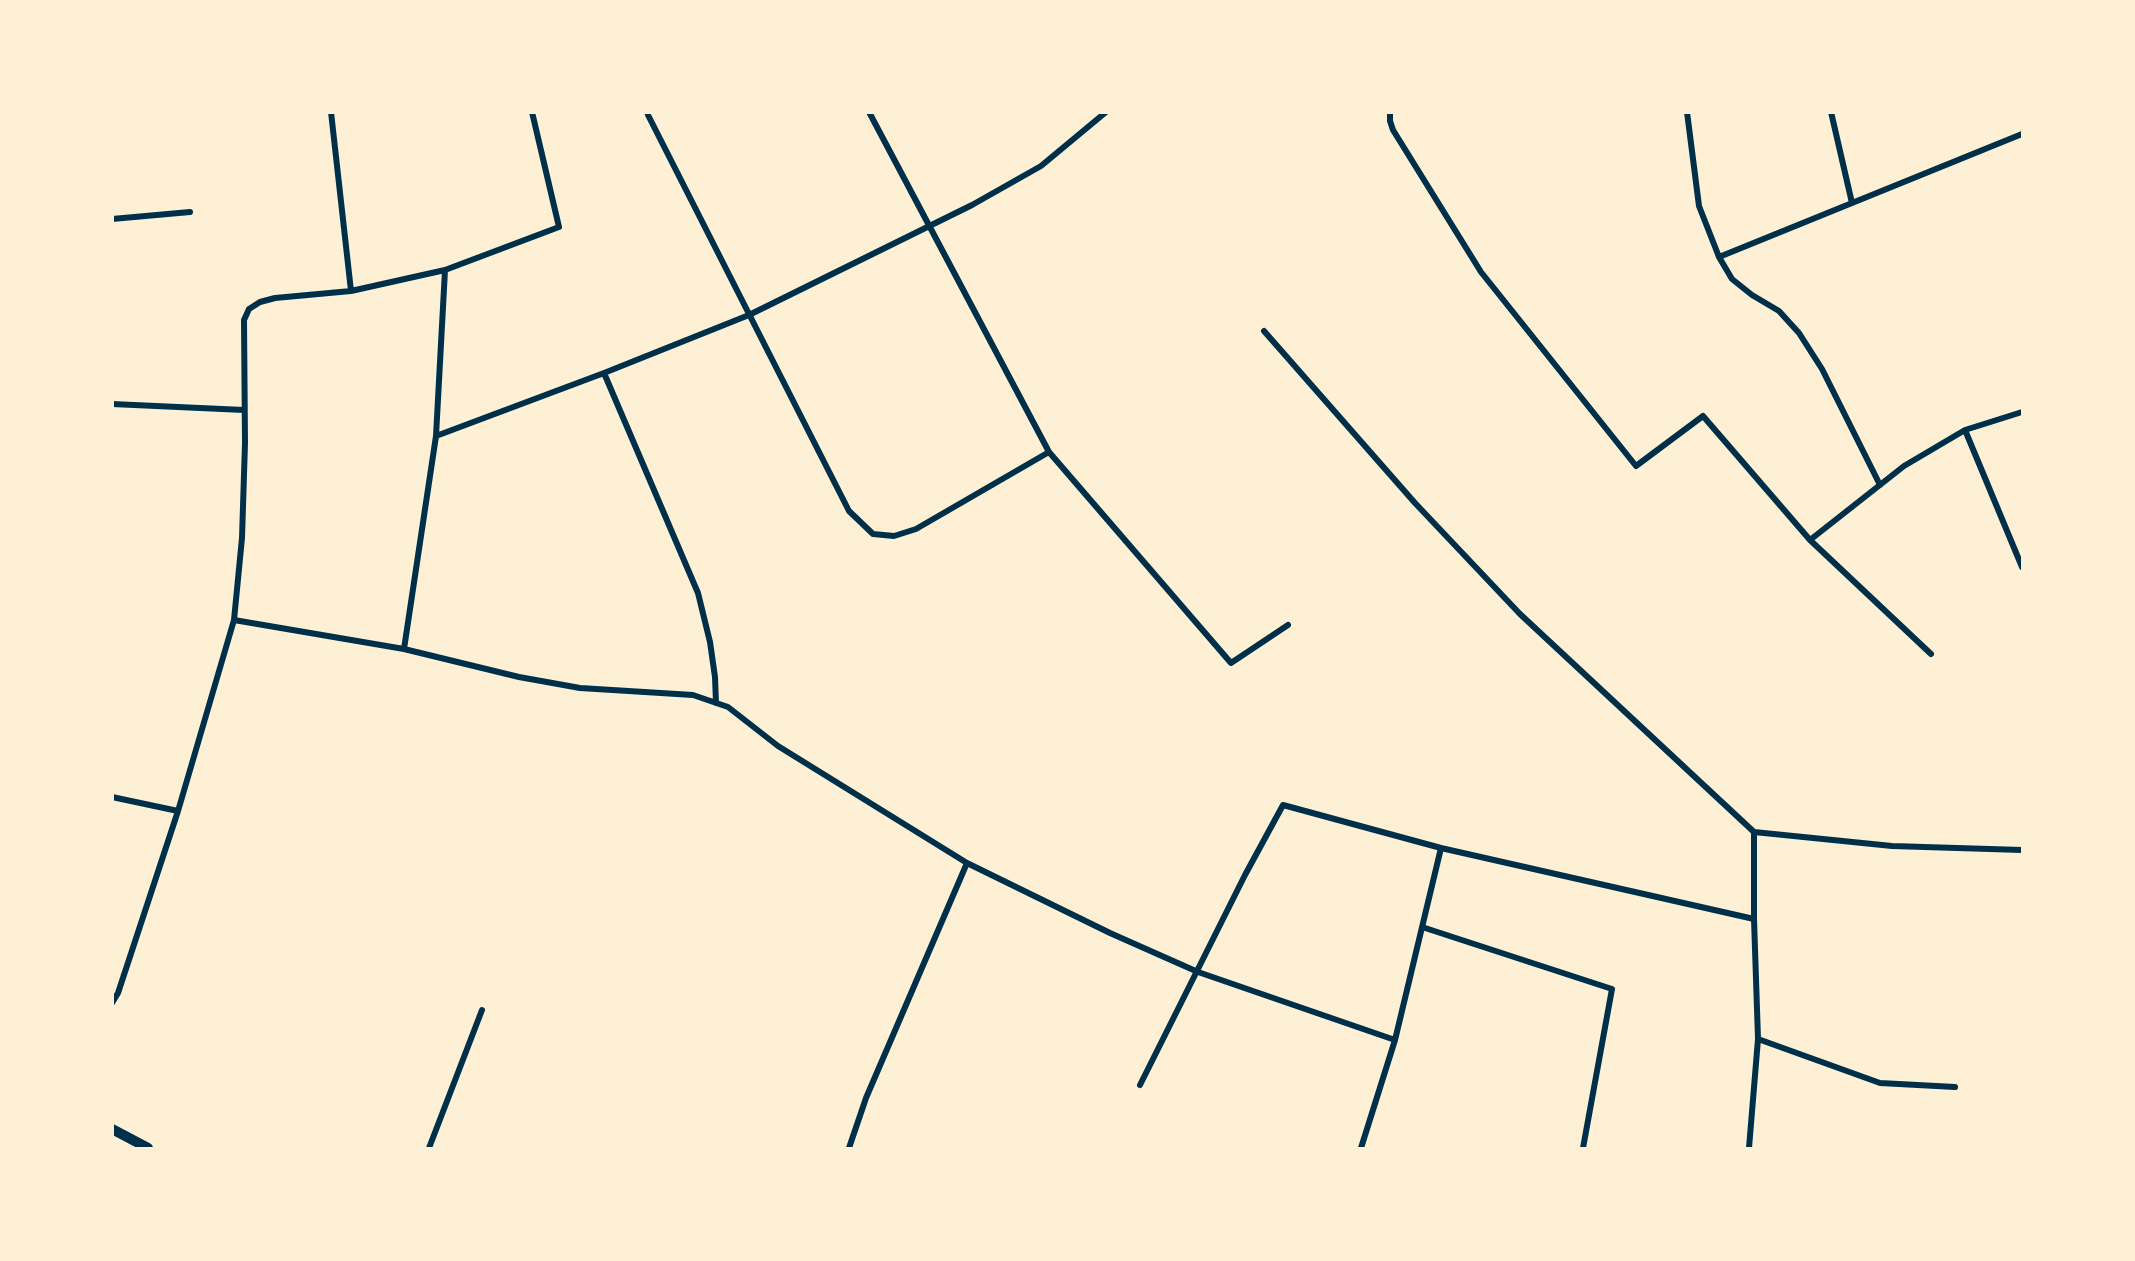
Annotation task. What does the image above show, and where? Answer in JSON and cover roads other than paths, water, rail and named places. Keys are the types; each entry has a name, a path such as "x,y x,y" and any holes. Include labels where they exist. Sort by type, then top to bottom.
{"street":[{"path":"331,112 351,291"},
{"path":"112,1003 118,993 178,811 234,620 242,538 244,320 249,309 275,298 351,291 445,270 560,227 532,112"},
{"path":"869,112 1048,452 1231,663 1288,625"},
{"path":"436,436 604,373 749,315 972,205 1041,166 1106,112"},
{"path":"1390,112 1393,130 1481,272 1636,466 1703,416 1810,540 1931,654"},
{"path":"1687,112 1699,206 1719,257 1732,279 1752,295 1779,311 1799,333 1822,369 1880,485"},
{"path":"1831,112 1852,203"},
{"path":"648,116 849,511 873,534 894,536 916,529 1048,452"},
{"path":"1719,257 2022,134"},
{"path":"112,219 190,212"},
{"path":"404,650 436,436 445,270"},
{"path":"1264,331 1415,503 1520,614 1754,832 1892,846 2022,850"},
{"path":"604,373 698,593 710,642 716,703"},
{"path":"112,404 244,410"},
{"path":"1810,540 1904,466 1965,430 2022,411"},
{"path":"1965,430 2022,567"},
{"path":"234,620 404,650 519,677 580,688 693,694 728,707 778,746 967,863 1110,933 1198,972 1395,1040"},
{"path":"112,797 178,811"},
{"path":"1140,1085 1245,875 1283,806 1441,848 1754,920"},
{"path":"1749,1149 1758,1039 1754,832"},
{"path":"1362,1149 1395,1040 1441,848"},
{"path":"849,1149 866,1098 967,863"},
{"path":"1422,927 1612,989 1583,1149"},
{"path":"429,1149 482,1010"},
{"path":"1758,1039 1880,1083 1955,1088"},
{"path":"112,1129 148,1149"}]}
